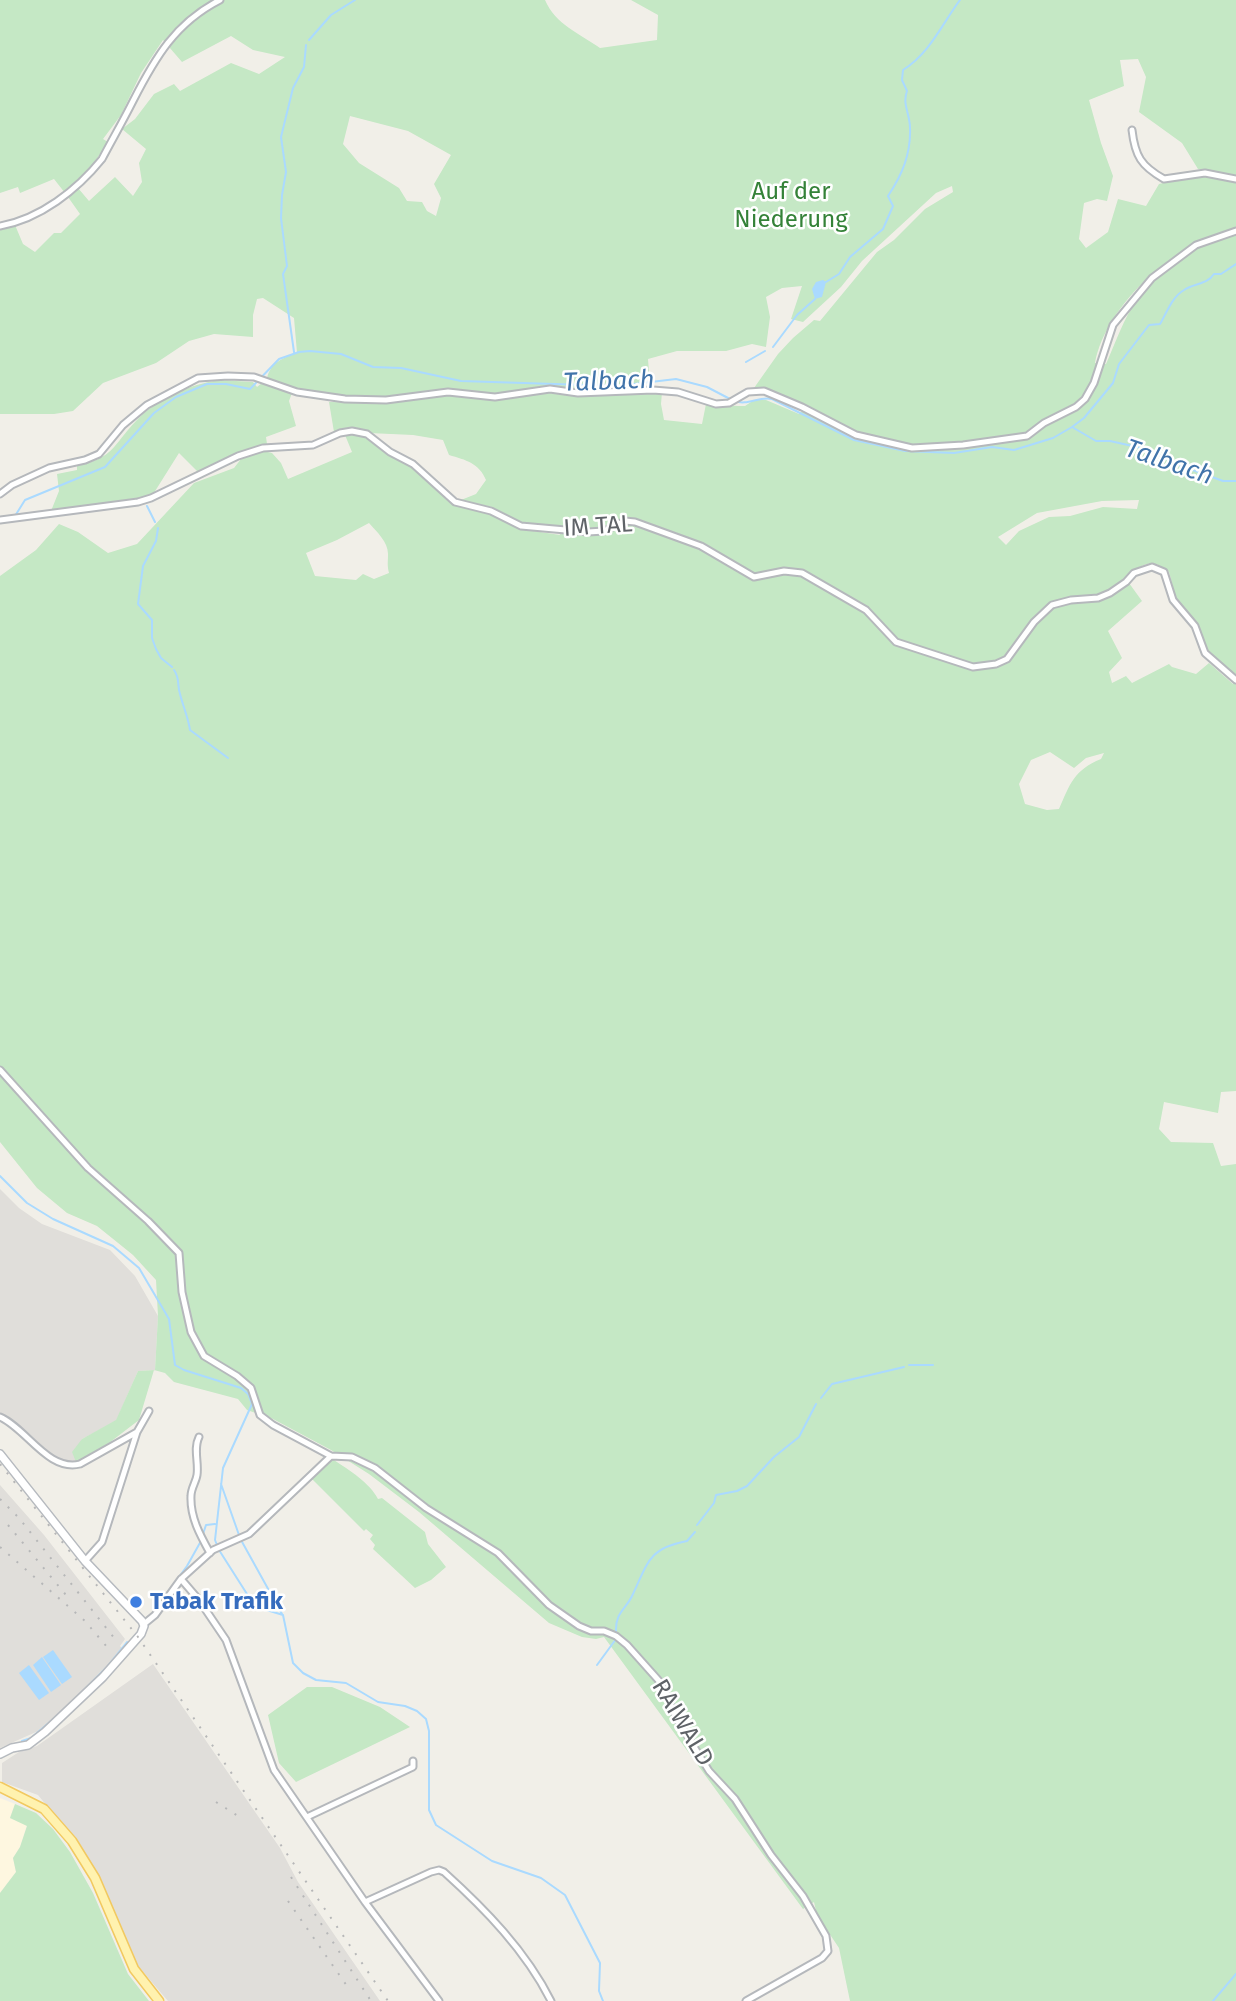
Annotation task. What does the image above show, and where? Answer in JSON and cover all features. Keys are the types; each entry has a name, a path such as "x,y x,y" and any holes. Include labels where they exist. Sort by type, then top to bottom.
{"main road":[{"path":"0,1454 85,1561 144,1624 141,1634 64,1716 28,1745 0,1754"},
{"path":"0,1787 44,1809 72,1841 95,1878 134,1969 159,2001"}],"street":[{"path":"0,226 22,220 61,199 91,173 102,159 158,54 202,9 220,0"},
{"path":"1132,130 1137,154 1143,164 1164,179 1205,173 1236,179"},
{"path":"0,494 12,485 49,468 86,460 99,454 123,425 147,405 198,378 254,377 297,393 345,399 386,400 448,392 495,397 550,389 578,393 653,390 678,393 716,404 729,403 748,392 764,391 856,435 912,448 963,445 1027,436 1044,422 1076,407 1085,399 1094,383 1113,325 1152,278 1196,245 1236,231"},
{"name":"IM TAL","path":"0,520 151,499 238,456 263,448 313,445 340,433 359,432 367,434 418,468 449,498 462,505 491,511 530,529 604,531 625,522 635,522 701,546 754,577 784,571 802,573 866,610 896,642 973,667 1007,659 1034,622 1052,605 1098,598 1110,593 1134,573 1152,567 1164,572 1173,600 1195,626 1199,642 1211,659 1236,680"},
{"path":"0,1070 88,1168 148,1221 179,1253 182,1292 191,1332 204,1356 251,1388 260,1415 273,1425 331,1456 249,1534 211,1551 181,1579 155,1615 144,1624"},
{"path":"85,1561 102,1542 136,1432 149,1411"},
{"path":"0,1417 48,1455 71,1465 80,1464 136,1432"},
{"path":"199,1437 191,1509 200,1534 211,1551"},
{"name":"RAIWALD","path":"331,1456 352,1457 374,1468 426,1508 488,1545 549,1605 579,1626 616,1636 660,1682 677,1719 709,1771 735,1799 771,1855 803,1896 826,1936 828,1951 822,1958 746,2001"},
{"path":"181,1579 226,1640 270,1761 365,1902 439,2001"},
{"path":"307,1817 413,1767 413,1761"},
{"path":"365,1902 431,1872 444,1872 479,1905 513,1943 551,2001"}],"shaded area":[{"path":"0,1189 19,1208 42,1224 110,1250 135,1276 158,1316 155,1370 138,1371 116,1421 82,1439 76,1462 57,1459 48,1454 0,1415"},
{"path":"0,1485 44,1535 125,1639 120,1646 123,1649 102,1673 39,1734 36,1732 0,1748"},
{"path":"153,1664 280,1848 298,1882 380,2001 168,2001 138,1966 98,1874 71,1835 38,1795 2,1782 2,1763 19,1752 37,1746"},
{"path":"0,1798 15,1804 10,1818 27,1825 20,1847 13,1858 16,1872 0,1893"}],"green space":[{"name":"Auf der Niederung","path":"0,0 545,0 555,16 600,48 657,40 658,15 631,0 1236,0 1236,177 1198,169 1182,143 1139,112 1146,77 1138,59 1120,60 1124,86 1089,100 1113,176 1107,201 1097,199 1084,203 1079,239 1086,248 1108,232 1118,199 1146,206 1159,184 1198,177 1236,182 1236,229 1214,235 1191,246 1148,278 1114,319 1102,341 1095,363 1106,364 1131,309 1140,295 1163,271 1205,245 1236,234 1236,676 1207,651 1199,627 1176,598 1169,572 1151,563 1137,569 1109,591 1051,605 1027,627 1059,604 1109,596 1129,583 1142,601 1108,631 1122,658 1109,672 1112,683 1126,676 1132,683 1169,664 1196,674 1209,663 1233,684 1236,679 1236,1091 1221,1092 1218,1113 1164,1102 1159,1129 1171,1142 1213,1143 1221,1166 1236,1164 1236,2001 850,2001 839,1948 817,1915 814,1902 803,1909 604,1637 582,1637 549,1623 419,1512 369,1474 331,1450 273,1419 247,1410 238,1399 174,1382 165,1373 154,1370 158,1316 156,1280 133,1255 97,1226 67,1213 37,1188 0,1142 0,576 36,550 59,524 78,532 108,553 137,544 194,483 234,468 241,459 263,451 272,453 281,463 288,479 352,452 345,435 353,433 364,435 384,451 417,470 457,506 487,512 527,530 560,535 557,528 524,525 492,507 461,500 476,494 486,480 476,466 449,455 443,440 413,435 369,433 352,428 334,432 329,402 392,403 454,394 501,399 544,392 662,392 664,420 702,424 706,404 745,406 754,400 766,400 799,414 807,407 778,394 754,388 778,354 814,320 820,321 877,252 894,240 925,209 953,192 952,186 936,193 862,261 841,287 803,322 791,319 802,286 782,288 766,297 770,317 766,347 752,344 726,351 677,351 648,359 649,372 643,378 647,388 577,391 561,388 498,395 447,390 372,398 328,396 293,389 267,378 275,364 297,353 294,318 263,298 257,299 253,315 253,337 214,334 189,341 156,363 103,383 73,411 54,414 0,414 0,228 15,225 23,244 35,252 54,233 61,233 80,214 68,197 78,188 89,201 115,177 133,196 142,182 139,163 146,149 122,129 135,119 154,94 174,84 180,91 231,63 259,74 285,57 253,50 231,36 182,62 163,40 141,73 121,115 103,139 108,142 87,173 65,193 54,179 20,193 18,187 0,193","holes":["350,116 408,131 451,155 434,184 441,198 436,216 427,211 422,202 407,201 399,188 359,163 343,144","1139,500 1137,509 1103,507 1070,516 1049,517 1019,531 1006,545 998,537 1037,513 1102,501","369,523 386,545 389,573 374,579 363,574 356,580 315,576 306,553","1050,752 1074,768 1086,758 1104,753 1101,759 1085,768 1074,779 1059,809 1047,810 1025,804 1019,784 1031,760"]},
{"path":"219,380 253,382 257,387 263,382 292,393 289,401 296,426 266,437 267,444 248,450 196,475 197,471 179,453 152,496 51,511 59,491 57,474 77,470 77,466 99,459 112,449 144,413 164,399 197,385"},
{"path":"154,1370 139,1420 109,1443 76,1462 72,1452 82,1439 116,1420 138,1371"},
{"path":"330,1460 352,1473 370,1488 378,1499 382,1498 425,1532 428,1544 446,1567 431,1580 415,1588 373,1549 375,1545 370,1539 373,1535 366,1529 364,1531 312,1479"},
{"path":"307,1687 332,1687 380,1707 410,1727 296,1782 279,1763 268,1715"},
{"path":"15,1804 36,1813 53,1829 70,1852 93,1893 128,1974 149,2001 0,2001 0,1893 16,1872 13,1858 27,1826 10,1818"}],"water":[{"path":"816,282 826,282 822,297 815,299 812,289"},
{"path":"53,1650 72,1677 62,1684 43,1657"},
{"path":"42,1657 61,1685 51,1692 33,1665"},
{"path":"29,1665 49,1693 39,1700 19,1673"}],"waterway":[{"path":"309,40 331,15 355,0"},
{"path":"826,282 839,274 850,257 883,229 893,206 888,196 901,172 909,147 910,123 905,100 907,91 902,80 903,70 928,47 960,0"},
{"path":"294,352 283,274 287,266 281,218 286,172 281,137 293,88 304,67 306,45"},
{"path":"1072,427 1084,418 1113,383 1119,364 1149,325 1160,324 1180,293 1236,264"},
{"path":"773,347 797,315 815,299"},
{"path":"746,362 765,351"},
{"name":"Talbach","path":"15,516 25,500 105,467 154,413 176,397 207,384 226,384 250,389 279,359 299,352 341,354 373,367 401,368 461,381 617,386 676,379 707,387 730,399"},
{"name":"Talbach","path":"735,401 772,399 854,440 905,451 954,453 992,447 1014,450 1053,438 1072,427 1096,441 1110,441 1146,449 1179,465 1223,481 1236,481"},
{"path":"147,506 155,522"},
{"path":"158,528 156,541 143,566 138,604 152,620 152,638 156,649 161,658 172,667"},
{"path":"174,670 190,730 228,758"},
{"path":"0,1176 27,1203 53,1219 113,1246 139,1268 169,1319 175,1365 241,1388 248,1394 252,1404 223,1468 215,1540 217,1545"},
{"path":"909,1365 933,1365"},
{"path":"821,1398 832,1384 904,1367"},
{"path":"697,1525 714,1503 716,1495 747,1486 774,1457 799,1437 816,1404"},
{"path":"221,1484 239,1535"},
{"path":"203,1534 206,1525 215,1524"},
{"path":"616,1632 619,1615 651,1558 665,1548 687,1541 695,1532"},
{"path":"241,1540 282,1614"},
{"path":"155,1610 187,1566 201,1541"},
{"path":"219,1550 247,1594 260,1608 283,1615 293,1663 303,1673 316,1680 346,1683 378,1702 405,1706 426,1719 429,1731 429,1810 436,1825 492,1861 541,1878 565,1895 600,1963 599,1991 603,2001"},
{"path":"597,1665 616,1639"},
{"path":"74,1700 107,1667 127,1642"},
{"path":"22,1741 31,1738 57,1716"},
{"path":"1213,2001 1236,1974"}],"railway":[{"path":"0,1464 138,1637 388,2001"},
{"path":"0,1499 19,1518 115,1639"},
{"path":"8,1525 66,1595"},
{"path":"0,1547 85,1621 107,1647"},
{"path":"216,1802 238,1816"},
{"path":"291,1877 371,2001"},
{"path":"288,1901 347,1986"}],"place":[{"name":"Tabak Trafik","path":"136,1602"}]}
